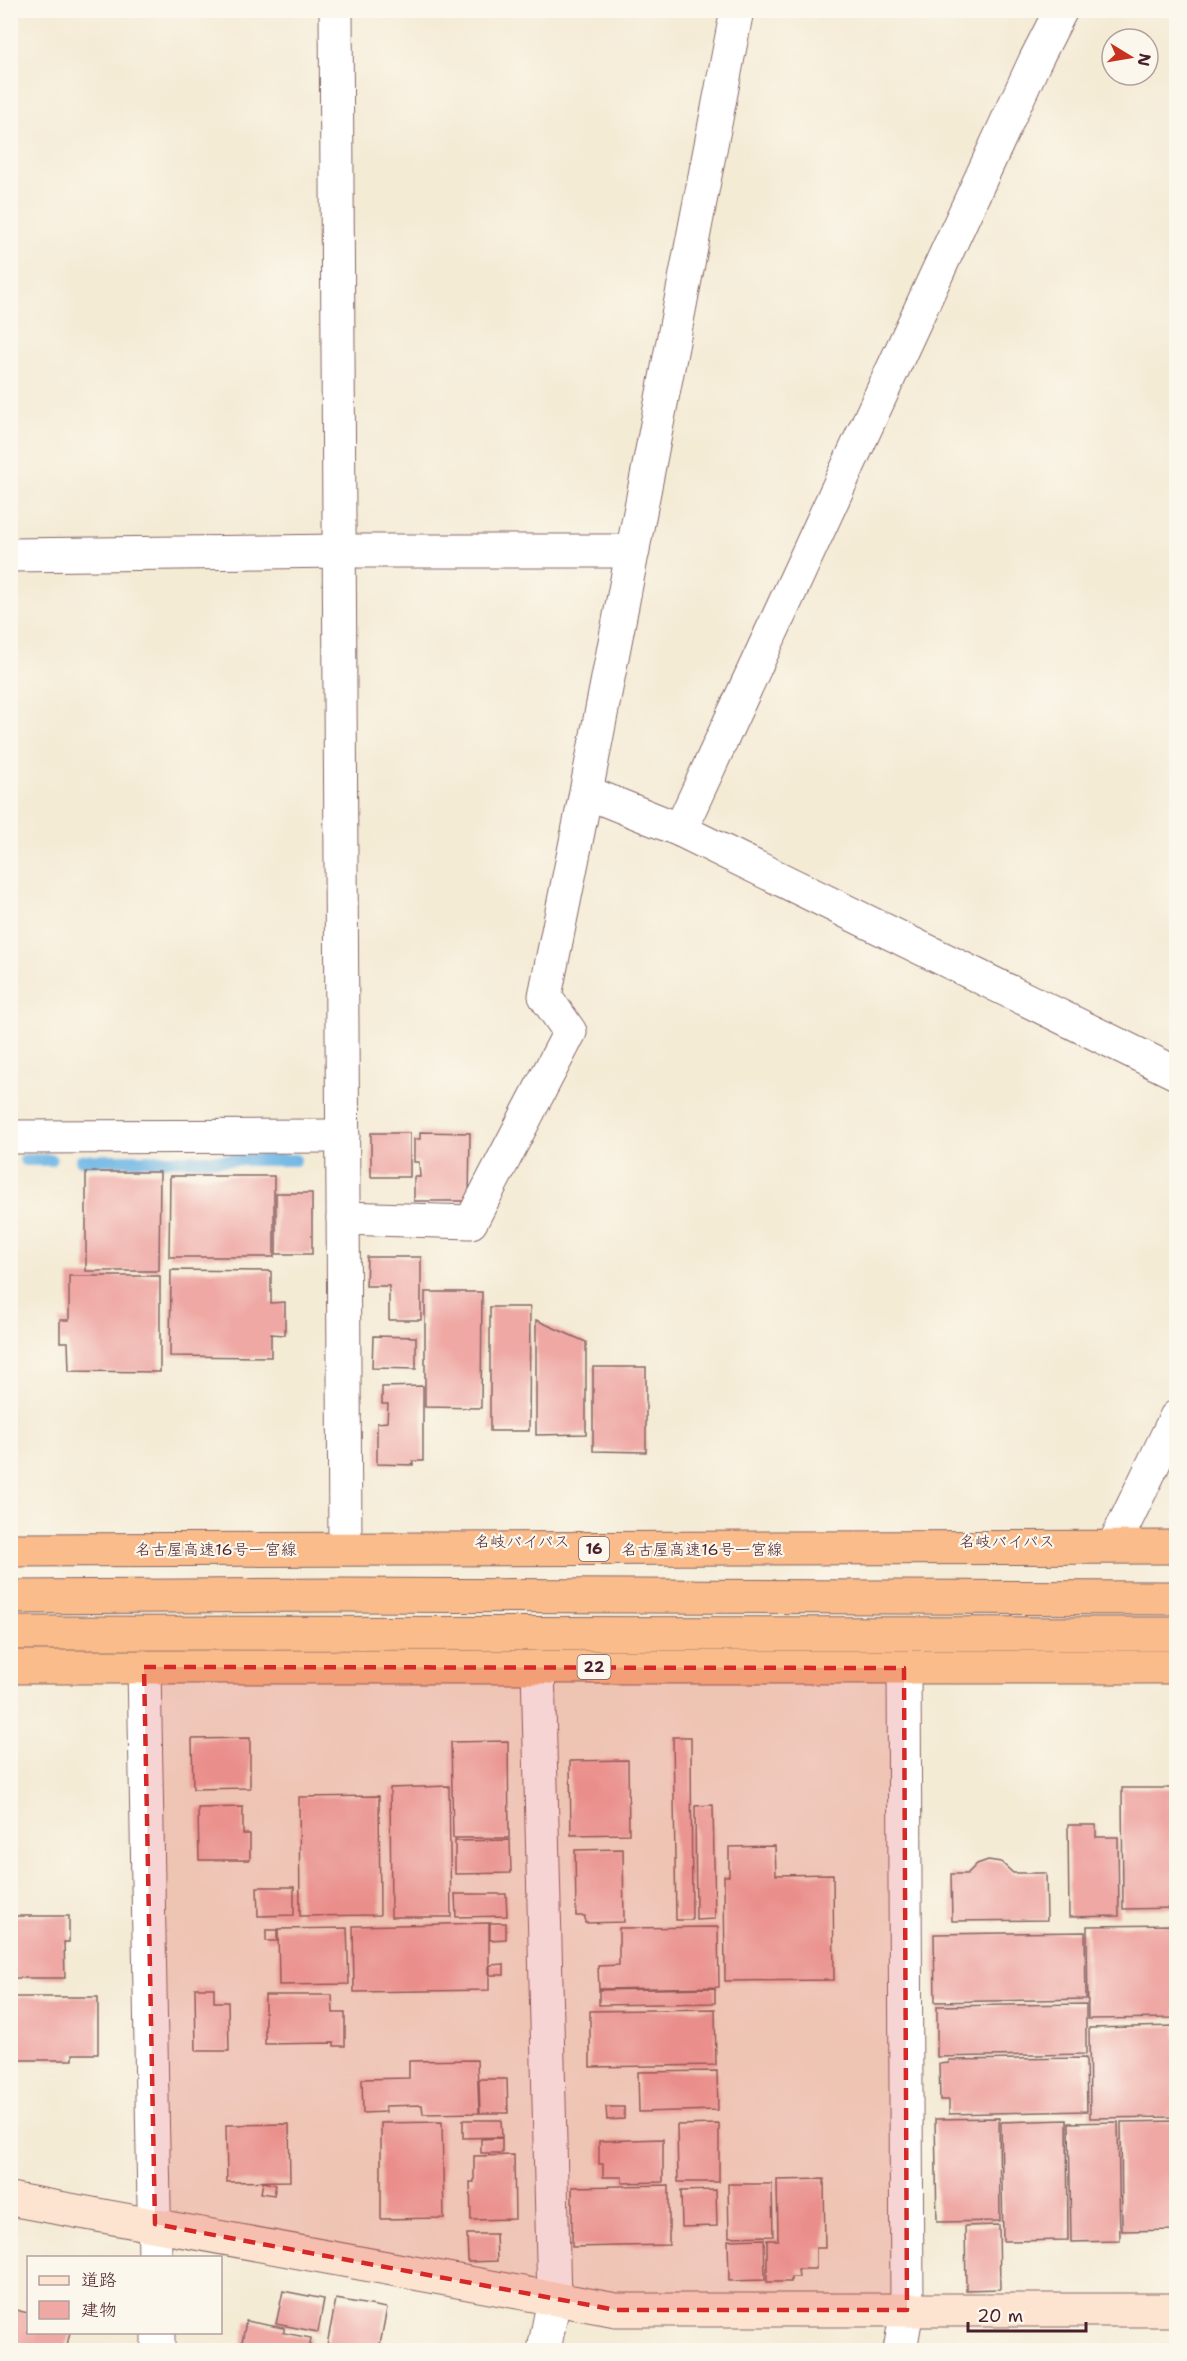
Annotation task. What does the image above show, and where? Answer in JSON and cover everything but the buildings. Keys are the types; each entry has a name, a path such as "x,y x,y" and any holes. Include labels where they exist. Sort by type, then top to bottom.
{"highway":[{"name":"名岐バイパス","path":"10,1539 1176,1540"},
{"name":"名古屋高速16号一宮線","path":"10,1550 1176,1547"},
{"path":"10,1597 336,1594 1176,1598"},
{"path":"10,1633 1176,1634"},
{"name":"22","path":"10,1667 1176,1667"}],"street":[{"path":"336,10 345,1541"},
{"path":"343,1218 471,1222 570,1032 545,996 737,10"},
{"path":"680,830 1035,61 1061,10"},
{"path":"10,555 340,550 633,551"},
{"path":"586,792 680,830 1176,1073"},
{"path":"10,1137 343,1137"},
{"path":"1116,1541 1176,1417"},
{"path":"144,1667 155,2256"},
{"path":"538,1667 554,2299 544,2350"},
{"path":"900,2350 907,2310 904,1668"},
{"path":"10,2199 616,2310 1176,2310"},
{"path":"158,2334 158,2350"}],"highlighted area":[{"path":"144,1667 904,1668 907,2310 616,2310 155,2224"}],"waterway":[{"path":"25,1160 51,1160"},
{"path":"81,1160 295,1160"}]}
